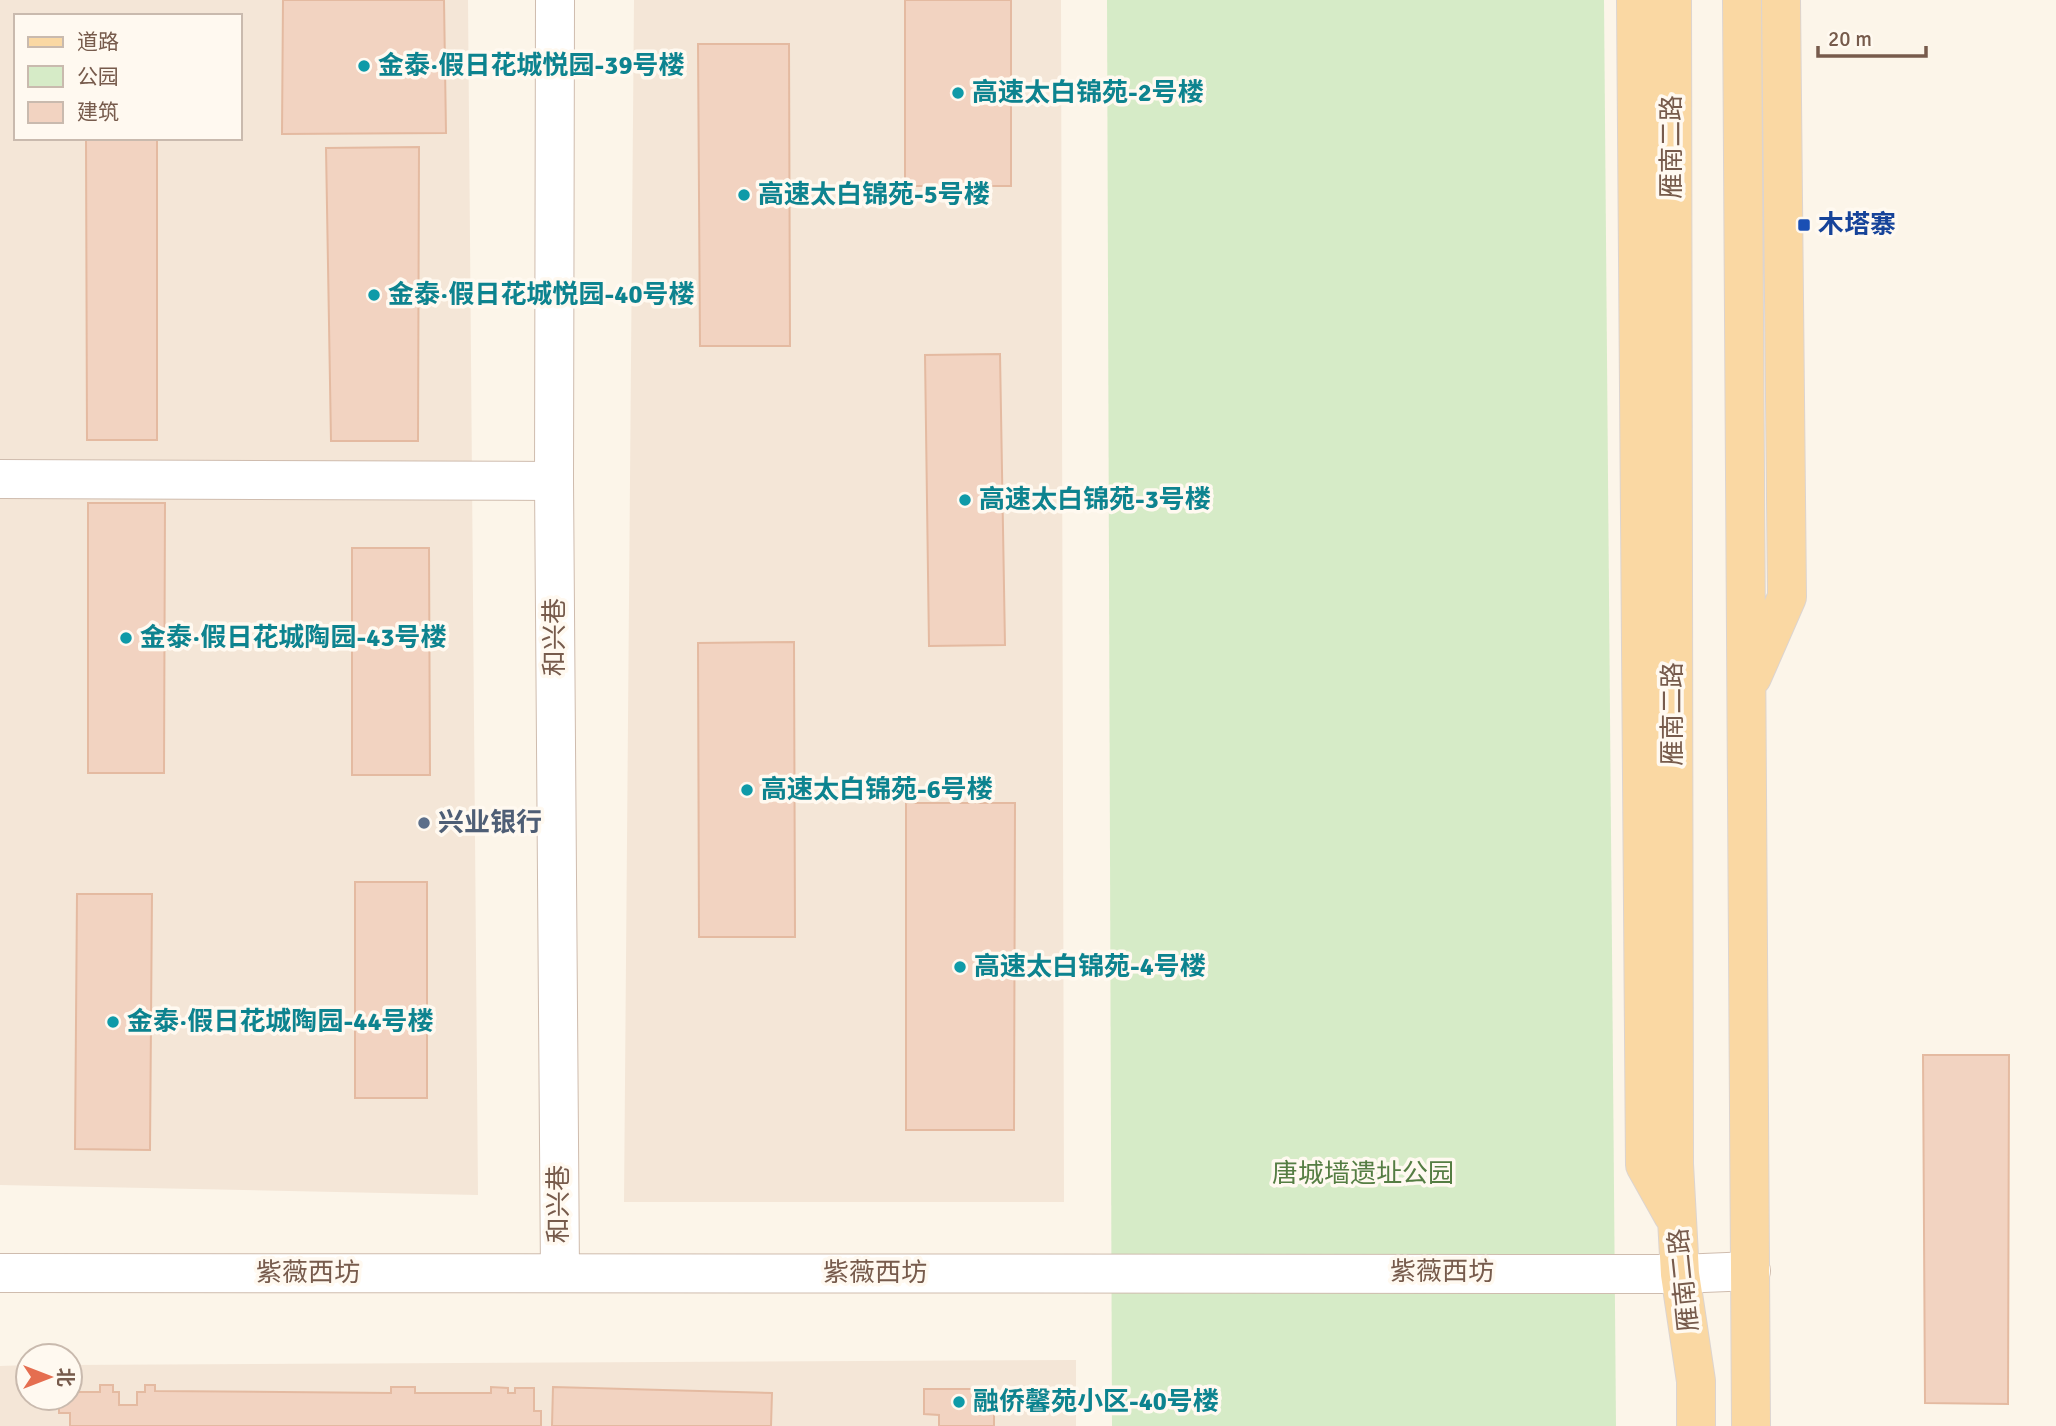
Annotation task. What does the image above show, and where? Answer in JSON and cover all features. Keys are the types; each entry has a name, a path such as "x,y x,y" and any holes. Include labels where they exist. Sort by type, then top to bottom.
{"main road":[{"path":"1636,0 1645,1165 1679,1225"},
{"name":"雁南二路","path":"1672,0 1674,1164 1680,1274 1696,1381 1696,1426"},
{"path":"1742,0 1751,1426"},
{"path":"1747,688 1787,597 1781,0"}],"street":[{"name":"和兴巷","path":"555,0 554,481 560,1273"},
{"path":"0,479 554,481"},
{"name":"紫薇西坊","path":"0,1273 1680,1274 1751,1271"}],"shaded area":[{"path":"0,0 468,0 478,1195 0,1185"},
{"path":"634,0 1061,0 1064,1202 624,1202"},
{"path":"1076,1360 1076,1426 0,1426 0,1366 14,1366 14,1412 84,1412 84,1365"}],"green space":[{"name":"唐城墙遗址公园","path":"1107,0 1604,0 1616,1426 1112,1426"}],"building":[{"name":"金泰·假日花城悦园-39号楼","path":"283,0 444,0 446,133 282,134"},
{"name":"高速太白锦苑-2号楼","path":"905,0 1011,0 1011,186 905,186"},
{"name":"高速太白锦苑-5号楼","path":"698,44 789,44 790,346 700,346"},
{"path":"86,140 157,140 157,440 87,440"},
{"name":"金泰·假日花城悦园-40号楼","path":"419,147 418,441 331,441 326,148"},
{"name":"高速太白锦苑-3号楼","path":"1000,354 1005,645 929,646 925,355"},
{"name":"金泰·假日花城陶园-43号楼","path":"88,503 165,503 164,773 88,773"},
{"path":"352,548 429,548 430,775 352,775"},
{"name":"高速太白锦苑-6号楼","path":"794,642 795,937 699,937 698,643"},
{"name":"高速太白锦苑-4号楼","path":"906,803 1015,803 1014,1130 906,1130"},
{"path":"355,882 427,882 427,1098 355,1098"},
{"name":"金泰·假日花城陶园-44号楼","path":"77,894 152,894 150,1150 75,1149"},
{"path":"1923,1055 2009,1055 2008,1404 1925,1403"},
{"path":"100,1385 113,1385 113,1392 119,1392 119,1405 137,1405 137,1392 145,1392 145,1385 155,1385 155,1391 391,1393 391,1387 415,1387 415,1393 491,1393 491,1387 508,1388 508,1393 515,1393 515,1388 534,1388 534,1411 541,1411 541,1426 70,1426 70,1413 59,1413 84,1412 84,1392 100,1392"},
{"path":"553,1387 772,1393 771,1426 552,1426"},
{"name":"融侨馨苑小区-40号楼","path":"924,1389 994,1389 994,1426 939,1426 939,1415 924,1414"}],"place":[{"name":"金泰·假日花城悦园-39号楼","path":"364,66"},
{"name":"高速太白锦苑-2号楼","path":"958,93"},
{"name":"高速太白锦苑-5号楼","path":"744,195"},
{"name":"木塔寨","path":"1804,225"},
{"name":"金泰·假日花城悦园-40号楼","path":"374,295"},
{"name":"高速太白锦苑-3号楼","path":"965,500"},
{"name":"金泰·假日花城陶园-43号楼","path":"126,638"},
{"name":"高速太白锦苑-6号楼","path":"747,790"},
{"name":"兴业银行","path":"424,823"},
{"name":"高速太白锦苑-4号楼","path":"960,967"},
{"name":"金泰·假日花城陶园-44号楼","path":"113,1022"},
{"name":"融侨馨苑小区-40号楼","path":"959,1402"}]}
